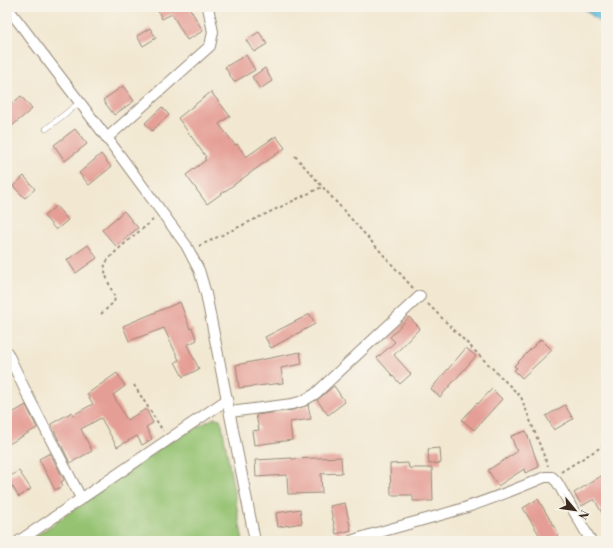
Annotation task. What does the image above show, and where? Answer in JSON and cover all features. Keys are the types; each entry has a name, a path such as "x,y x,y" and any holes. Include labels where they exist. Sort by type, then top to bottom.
{"street":[{"path":"8,7 186,245 199,270 206,294 228,399 255,541"},
{"path":"107,138 210,46 213,32 208,7"},
{"path":"230,412 292,404 303,401 315,394 420,296"},
{"path":"7,352 81,498"},
{"path":"19,541 228,399"},
{"path":"351,541 382,530 499,497 545,477 552,477 557,482 591,541"}],"lane":[{"path":"46,129 80,102"}],"path":[{"path":"295,156 420,296 521,397 552,477 606,444"},
{"path":"189,252 322,186"},
{"path":"101,314 114,302 115,298 105,272 105,264 111,256 162,212"},
{"path":"134,385 168,439"}],"green space":[{"path":"214,418 220,419 222,425 243,541 29,541 168,443"}],"water":[{"path":"582,7 606,7 606,28"}],"building":[{"path":"156,7 189,7 203,31 187,40 172,14 162,19"},
{"path":"150,28 156,38 143,46 137,36"},
{"path":"259,32 267,44 254,52 246,40"},
{"path":"246,55 255,70 234,82 225,67"},
{"path":"265,68 272,81 260,89 252,77"},
{"path":"123,86 134,101 114,115 103,100"},
{"path":"211,92 230,116 219,124 235,145 237,144 246,157 276,136 285,148 207,204 186,175 206,160 204,158 206,157 178,118"},
{"path":"21,96 32,109 7,130 7,108"},
{"path":"162,107 169,115 152,131 145,123"},
{"path":"75,129 87,144 65,161 54,145"},
{"path":"101,154 111,167 89,185 79,173"},
{"path":"24,176 35,189 25,198 13,186"},
{"path":"56,206 68,220 56,230 44,216"},
{"path":"124,211 138,228 116,246 102,230"},
{"path":"88,245 97,258 76,273 67,260"},
{"path":"180,302 190,329 192,328 197,340 187,345 199,369 183,377 175,362 179,360 164,328 129,341 123,326"},
{"path":"310,314 315,324 271,348 265,337"},
{"path":"409,317 420,328 394,355 411,374 400,384 377,358 395,342 390,337"},
{"path":"541,339 552,350 522,378 514,370 517,368 514,366"},
{"path":"466,348 476,356 440,397 431,389"},
{"path":"300,352 302,364 281,368 283,383 239,388 236,365"},
{"path":"117,373 125,386 113,395 127,420 146,409 153,423 146,427 152,439 142,445 137,436 117,447 101,418 81,429 92,451 70,463 51,424 72,412 73,415 93,404 87,394"},
{"path":"334,386 345,402 328,415 317,400"},
{"path":"492,389 502,399 474,430 462,420"},
{"path":"26,405 37,428 7,445 7,416"},
{"path":"308,405 311,419 290,422 292,440 254,445 252,431 259,430 256,415 293,410"},
{"path":"565,405 573,419 554,430 546,416"},
{"path":"526,431 539,467 525,473 524,469 498,486 488,470 517,452 511,436"},
{"path":"440,448 441,463 429,464 428,449"},
{"path":"50,453 64,480 61,482 63,486 55,490 39,459"},
{"path":"341,457 342,473 321,474 322,493 288,494 287,475 256,477 255,460"},
{"path":"408,463 409,468 432,468 433,501 413,501 413,495 391,495 390,464"},
{"path":"19,471 31,489 19,497 7,478"},
{"path":"606,473 606,520 594,499 582,506 574,493"},
{"path":"538,499 559,535 548,541 543,541 523,508"},
{"path":"345,503 351,530 336,534 330,506"},
{"path":"300,509 302,523 278,527 276,513"}]}
